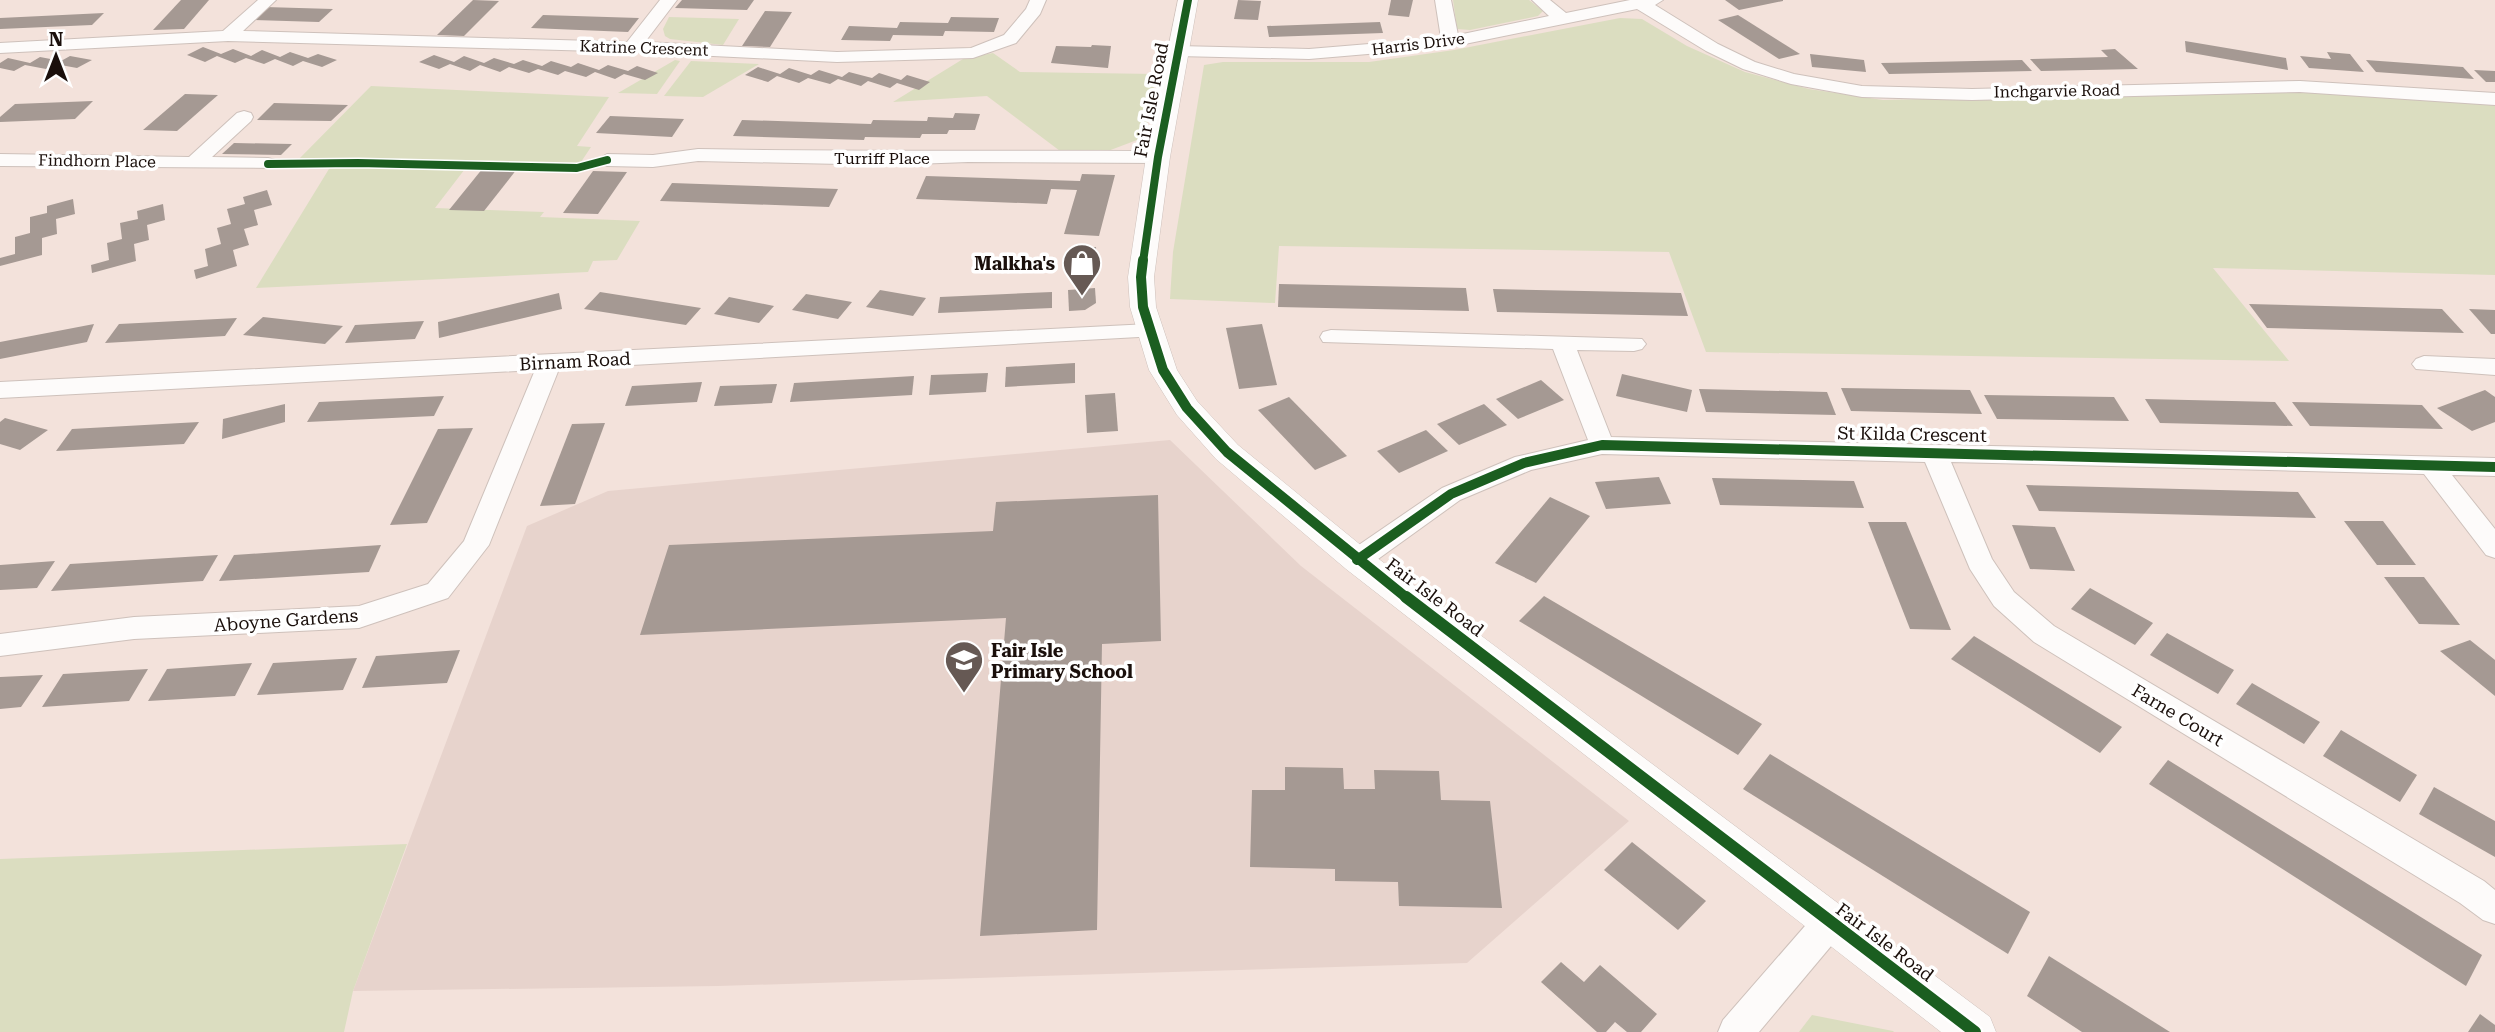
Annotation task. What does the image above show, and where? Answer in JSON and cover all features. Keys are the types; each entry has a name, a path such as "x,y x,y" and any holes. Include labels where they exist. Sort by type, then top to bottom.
{"street":[{"path":"228,36 268,0"},
{"path":"632,47 668,0"},
{"name":"Katrine Crescent","path":"0,48 228,36 632,47 837,57 973,53 1010,39 1034,10 1038,0"},
{"name":"Fair Isle Road","path":"1188,0 1158,157 1141,277 1143,307 1149,331 1163,370 1187,408 1227,452 1357,560 1975,1032"},
{"path":"1443,0 1450,42"},
{"path":"1540,0 1564,20"},
{"name":"Harris Drive","path":"1178,51 1309,54 1450,42 1648,1"},
{"name":"Inchgarvie Road","path":"1648,1 1708,48 1741,63 1789,79 1869,92 2274,87 2418,92 2495,99"},
{"path":"194,163 244,117"},
{"name":"Turriff Place","path":"607,160 653,161 698,155 887,159 968,156 1158,157"},
{"name":"Findhorn Place","path":"0,160 268,164"},
{"name":"Birnam Road","path":"0,390 1149,331"},
{"path":"1331,337 1634,344"},
{"path":"1562,342 1602,445"},
{"name":"Aboyne Gardens","path":"0,645 134,628 359,617 438,591 476,544 550,362"},
{"path":"2424,364 2495,367"},
{"name":"St Kilda Crescent","path":"1357,560 1451,494 1524,463 1602,445 2495,467"},
{"name":"Farne Court","path":"1934,452 1980,562 2004,599 2044,634 2472,892 2495,909"},
{"path":"2431,465 2495,548"},
{"path":"1736,1032 1830,922"}],"shaded area":[{"name":"Fair Isle Primary School","path":"1170,440 1301,566 1629,821 1467,963 718,986 353,991 527,526 608,491"}],"green space":[{"path":"1453,0 1529,0 1543,11 1538,16 1470,30 1457,29"},
{"path":"669,17 739,19 723,45 670,39 665,36 663,29"},
{"path":"1620,18 1642,19 1687,46 1745,72 1809,89 1883,100 2290,90 2495,104 2495,275 2213,268 2289,361 1706,352 1669,252 1279,246 1275,303 1170,299 1173,252 1204,65 1223,62 1369,62 1454,50"},
{"path":"993,53 1020,72 1156,74 1145,137 1100,154 1064,154 987,96 893,102 963,59"},
{"path":"675,60 680,61 657,94 618,93"},
{"path":"691,61 759,64 703,97 664,96"},
{"path":"371,86 609,97 577,146 591,147 577,168 468,165 435,208 544,212 540,217 640,221 617,260 593,261 588,272 256,288 332,164 298,160"},
{"path":"407,844 353,991 344,1032 0,1032 0,859"},
{"path":"1812,1015 1893,1031 1894,1032 1799,1032"}],"building":[{"path":"181,0 209,0 184,29 153,30"},
{"path":"473,0 499,1 464,36 437,35"},
{"path":"682,0 754,0 747,10 675,8"},
{"path":"1238,0 1261,1 1258,20 1234,19"},
{"path":"1391,0 1413,0 1409,17 1388,15"},
{"path":"1725,0 1783,0 1783,1 1739,10"},
{"path":"265,7 333,9 319,22 250,20"},
{"path":"765,11 792,12 770,47 742,46"},
{"path":"104,13 92,25 0,29 0,18"},
{"path":"543,15 639,18 628,32 531,28"},
{"path":"1738,15 1800,54 1779,59 1718,20"},
{"path":"951,17 999,18 994,32 945,31 943,36 893,35 890,41 841,40 849,26 897,28 900,22 948,23"},
{"path":"1380,22 1383,33 1269,37 1267,26"},
{"path":"2185,41 2286,58 2288,70 2186,52"},
{"path":"1056,46 1111,46 1108,68 1051,63"},
{"path":"203,47 221,54 233,49 251,56 262,50 280,57 290,52 308,58 318,54 337,60 322,67 303,61 293,66 275,59 264,64 246,58 235,63 217,56 205,62 187,55"},
{"path":"2115,49 2138,69 2041,71 2030,59 2108,57 2101,50"},
{"path":"2327,52 2350,54 2364,72 2309,68 2300,56 2331,59"},
{"path":"1810,54 1864,60 1866,72 1812,67"},
{"path":"434,55 454,62 464,56 484,63 494,58 514,64 523,60 542,66 551,61 571,67 578,63 599,70 608,65 628,71 637,66 658,73 645,80 624,74 615,79 595,72 586,77 565,71 558,75 538,69 529,73 509,67 500,72 480,65 470,71 450,64 439,69 419,62"},
{"path":"70,56 92,60 77,68 55,64 46,69 25,65 14,71 0,68 0,63 8,58 30,63 40,57 61,61"},
{"path":"2022,60 2032,71 1889,74 1881,63"},
{"path":"2366,60 2463,67 2474,79 2376,72"},
{"path":"758,67 780,74 789,68 811,75 819,70 842,77 849,72 872,78 879,73 901,80 907,75 930,82 919,90 897,83 890,88 868,81 861,86 838,79 830,84 808,78 799,83 777,76 768,82 745,75"},
{"path":"2474,70 2495,71 2495,82 2486,82"},
{"path":"185,94 218,95 177,131 143,130"},
{"path":"93,101 75,119 0,122 0,117 15,104"},
{"path":"274,103 348,105 331,121 257,120"},
{"path":"955,113 980,114 975,130 949,130 947,134 922,134 920,138 865,137 864,140 733,136 742,120 871,124 873,120 927,121 928,117 953,118"},
{"path":"610,116 684,119 672,137 596,133"},
{"path":"234,143 292,144 281,155 222,154"},
{"path":"483,168 517,169 484,211 449,210"},
{"path":"593,171 627,172 598,214 563,213"},
{"path":"1082,174 1115,175 1099,236 1064,234 1077,190 1051,189 1047,204 916,199 926,176 1080,181"},
{"path":"672,183 838,189 829,207 660,201"},
{"path":"267,190 272,205 254,210 258,225 244,229 249,245 233,250 237,266 196,279 194,270 208,266 205,249 221,244 217,228 231,224 227,209 245,204 243,197"},
{"path":"73,199 75,214 56,219 57,234 42,238 42,255 0,266 0,258 15,254 15,237 30,233 30,217 47,213 47,206"},
{"path":"163,204 165,220 147,225 149,240 134,244 136,261 92,273 91,265 109,260 107,243 122,239 120,223 138,219 137,211"},
{"path":"1096,247 1097,276 1069,278 1069,249"},
{"path":"1279,284 1466,288 1469,311 1278,307"},
{"name":"Malkha's","path":"1095,288 1096,303 1085,310 1069,311 1068,290"},
{"path":"1493,289 1681,293 1688,316 1497,312"},
{"path":"880,290 926,298 913,316 866,307"},
{"path":"600,292 701,308 686,325 584,309"},
{"path":"1052,292 1052,308 938,313 940,297"},
{"path":"559,293 562,309 439,338 438,322"},
{"path":"806,294 852,302 838,319 792,310"},
{"path":"729,297 774,306 759,323 714,314"},
{"path":"2249,304 2442,309 2464,333 2267,328"},
{"path":"2469,309 2495,310 2495,334 2491,334"},
{"path":"263,317 343,326 325,344 243,335"},
{"path":"237,318 225,336 105,343 119,324"},
{"path":"424,321 415,339 345,343 355,325"},
{"path":"94,324 87,342 0,359 0,342"},
{"path":"1262,324 1277,385 1239,389 1226,328"},
{"path":"1075,363 1075,383 1005,387 1006,367"},
{"path":"988,373 986,392 929,395 931,375"},
{"path":"1622,374 1692,390 1687,412 1616,396"},
{"path":"914,376 912,395 790,402 794,383"},
{"path":"1541,380 1564,400 1518,419 1496,399"},
{"path":"702,382 697,402 625,406 632,386"},
{"path":"777,384 772,403 714,406 720,386"},
{"path":"1841,388 1970,390 1982,414 1851,411"},
{"path":"1699,389 1827,392 1836,415 1706,412"},
{"path":"2485,390 2495,397 2495,422 2472,431 2437,408"},
{"path":"1115,393 1118,431 1087,433 1085,395"},
{"path":"1984,395 2114,397 2129,421 1997,419"},
{"path":"444,396 434,416 307,422 319,402"},
{"path":"1289,397 1347,456 1315,470 1258,410"},
{"path":"2145,399 2275,402 2293,426 2160,423"},
{"path":"2292,402 2422,405 2443,429 2310,426"},
{"path":"285,404 285,422 222,439 223,419"},
{"path":"1484,404 1507,425 1459,445 1437,424"},
{"path":"5,418 48,430 20,450 0,444 0,422"},
{"path":"199,422 184,444 56,451 72,429"},
{"path":"605,423 575,504 540,506 572,424"},
{"path":"473,428 427,523 390,525 438,429"},
{"path":"1426,430 1448,451 1399,473 1377,451"},
{"path":"1659,477 1671,504 1606,509 1595,482"},
{"path":"1712,478 1854,481 1864,508 1720,505"},
{"path":"2026,485 2298,492 2316,518 2039,511"},
{"path":"1158,495 1161,641 1102,644 1097,930 980,936 1006,618 640,635 669,545 993,531 996,502"},
{"path":"1550,497 1590,516 1536,583 1495,563"},
{"path":"2344,521 2383,521 2416,565 2377,565"},
{"path":"1868,522 1906,522 1951,630 1910,629"},
{"path":"2012,525 2055,527 2075,571 2030,569"},
{"path":"381,545 369,572 219,581 234,555"},
{"path":"218,555 203,581 51,591 70,564"},
{"path":"55,561 37,588 0,590 0,565"},
{"path":"2384,577 2424,577 2460,625 2419,624"},
{"path":"2090,588 2153,623 2135,645 2071,609"},
{"path":"1544,596 1762,724 1738,755 1519,621"},
{"path":"2167,633 2234,670 2218,694 2150,655"},
{"path":"1974,636 2122,727 2100,753 1951,659"},
{"path":"2470,640 2495,660 2495,696 2440,651"},
{"path":"460,650 447,683 362,688 376,656"},
{"path":"357,658 343,690 257,695 273,663"},
{"path":"252,663 235,696 148,701 167,669"},
{"path":"148,669 129,701 42,707 63,674"},
{"path":"43,675 21,707 0,709 0,677"},
{"path":"2252,683 2320,722 2304,744 2236,704"},
{"path":"2341,730 2417,775 2400,802 2323,756"},
{"path":"1770,754 2030,912 2008,954 1743,789"},
{"path":"2168,760 2482,955 2466,986 2149,784"},
{"path":"1285,767 1343,768 1344,789 1375,789 1374,770 1439,771 1441,800 1490,801 1502,908 1399,906 1398,882 1335,881 1335,869 1250,867 1252,790 1285,790"},
{"path":"2434,787 2495,821 2495,857 2419,814"},
{"path":"1632,842 1706,901 1678,930 1604,870"},
{"path":"2049,956 2170,1032 2082,1032 2027,996"},
{"path":"1561,962 1584,982 1600,965 1657,1014 1641,1032 1627,1032 1615,1022 1606,1032 1597,1032 1541,982"},
{"path":"2480,1014 2495,1025 2495,1032 2468,1032"}],"cycle path":[{"path":"1188,0 1158,157 1141,277 1143,307 1163,370 1187,408 1227,452 1357,560 1975,1032"},
{"path":"268,164 358,163 577,168 607,160"},
{"path":"1357,560 1451,494 1524,463 1602,445 2495,467"}],"place":[{"name":"Malkha's","path":"1082,297"},
{"name":"Fair Isle Primary School","path":"964,694"}]}
